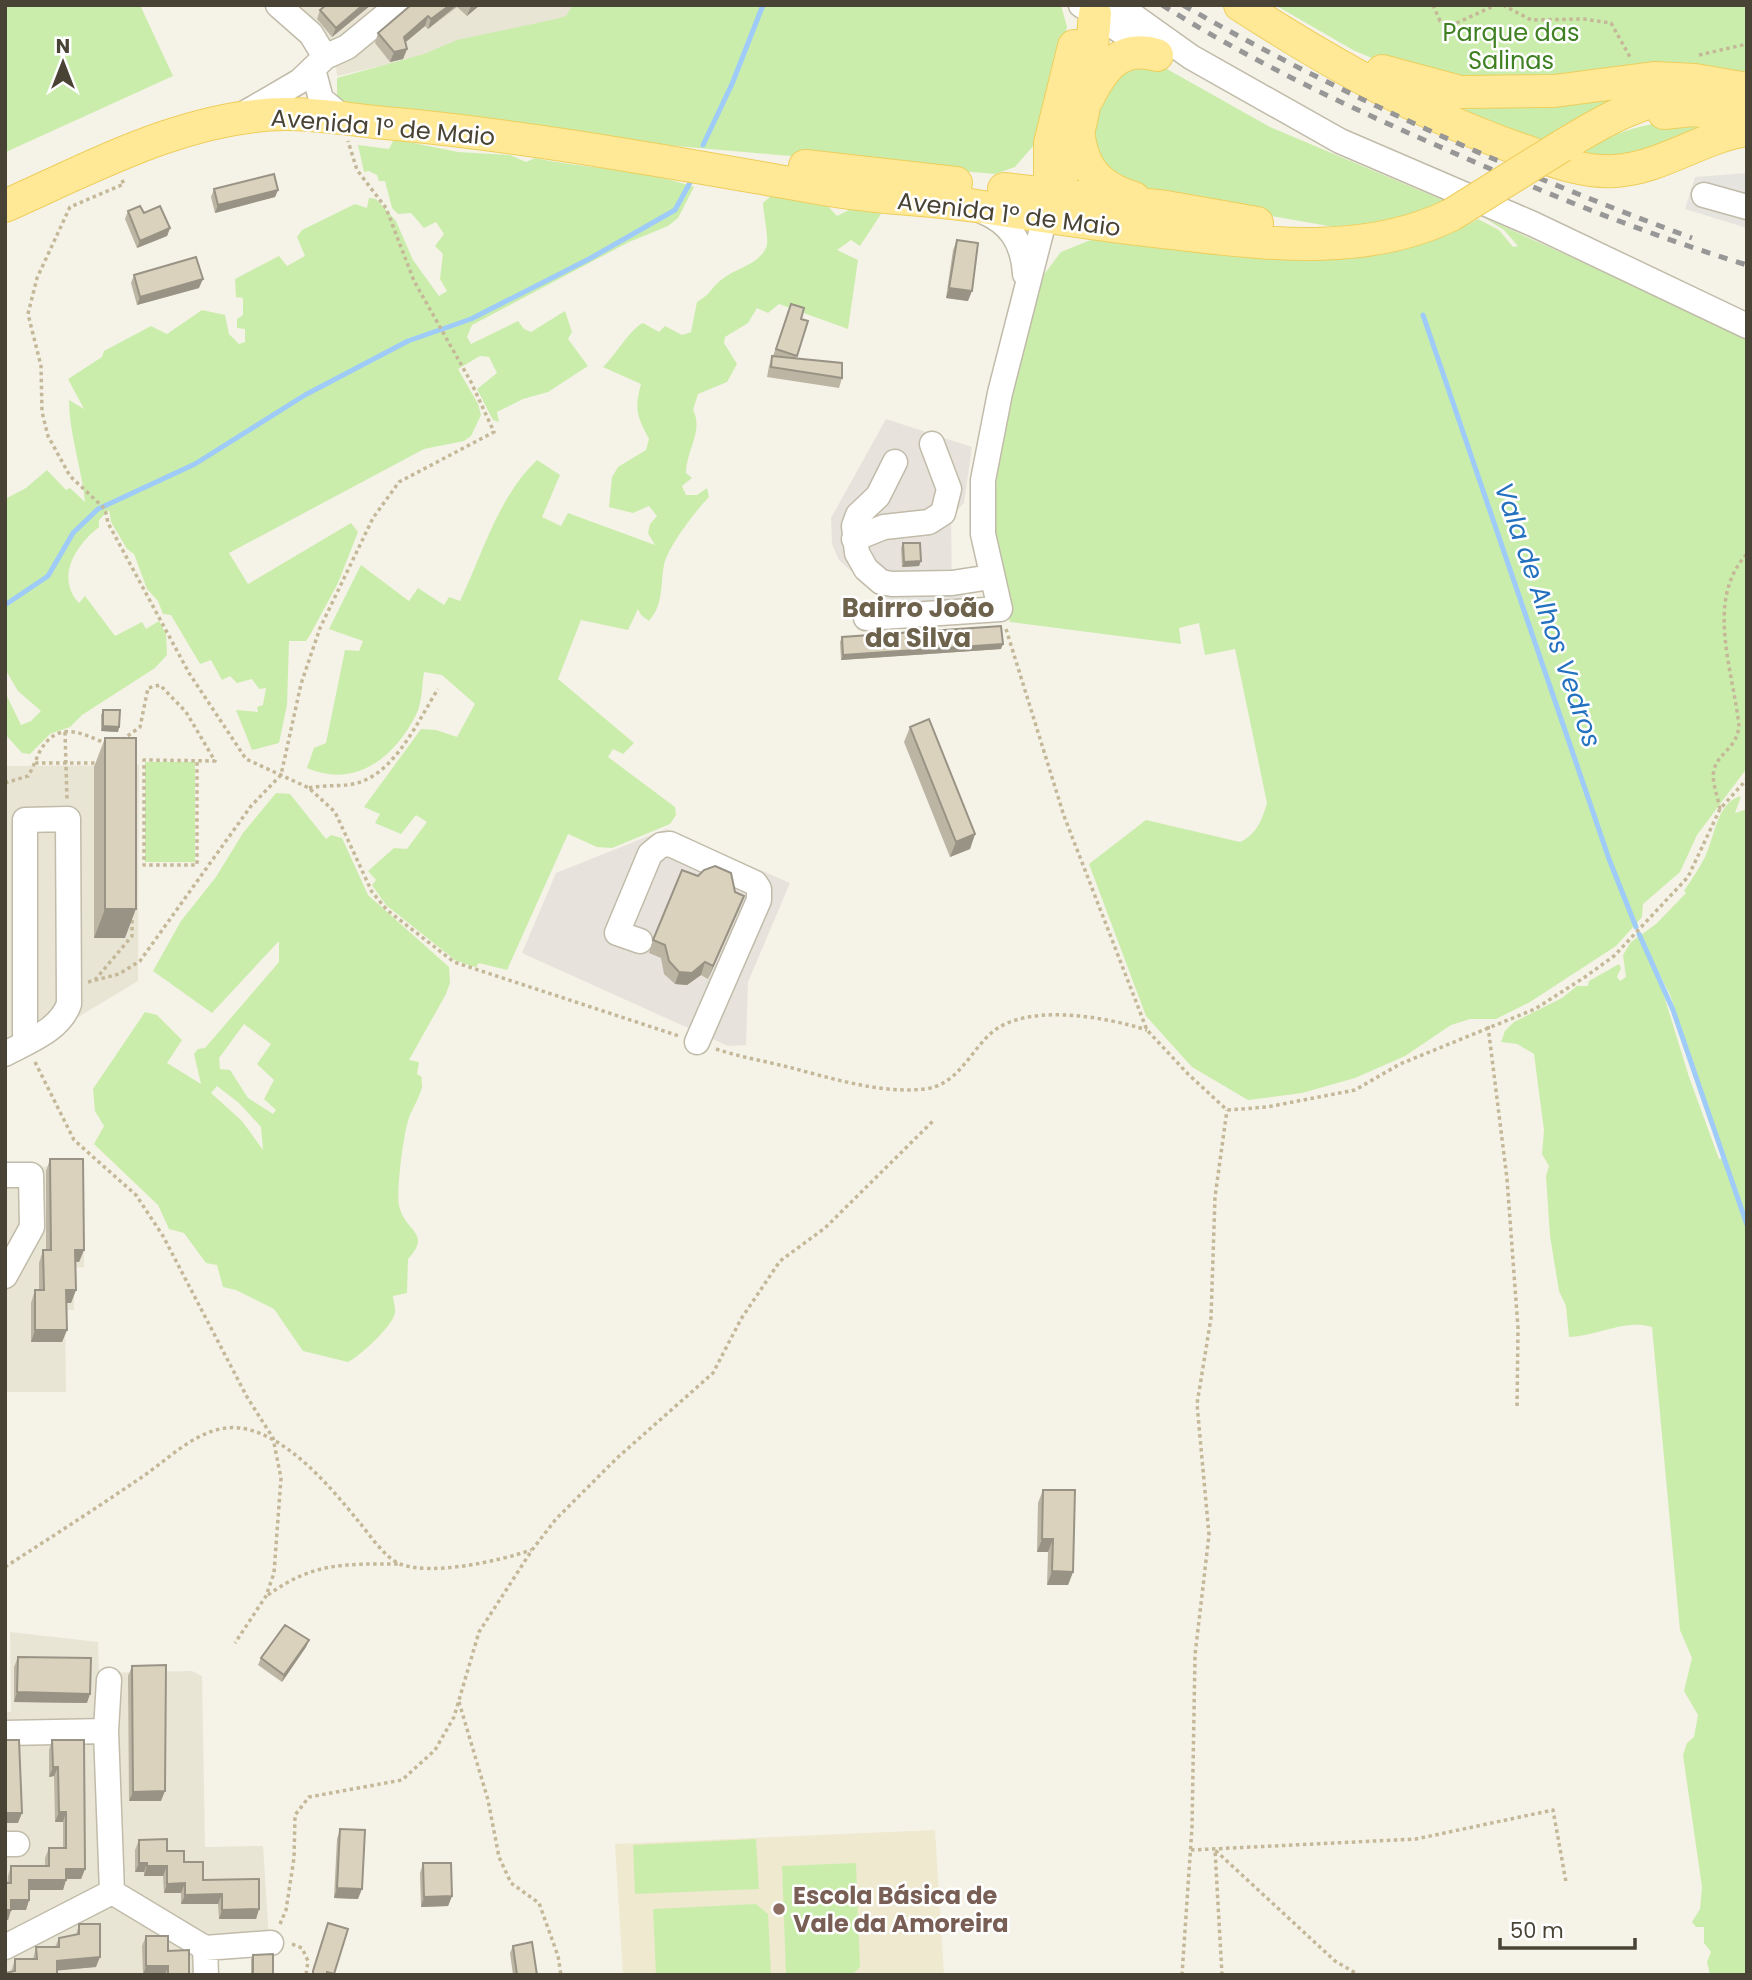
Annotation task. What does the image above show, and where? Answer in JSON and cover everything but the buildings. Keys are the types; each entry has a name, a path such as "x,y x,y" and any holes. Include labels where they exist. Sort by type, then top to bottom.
{"main road":[{"path":"1240,5 1315,53 1481,136 1574,168 1615,171 1654,162 1731,132 1747,130"},
{"path":"1098,8 1081,118 1081,154 1100,184 1115,192 1166,207"},
{"path":"1048,206 1049,144 1076,38 1098,8"},
{"path":"1048,206 1067,165 1081,118 1098,77 1114,59 1135,51 1157,55"},
{"path":"1315,53 1460,92 1554,91 1654,78 1695,80 1747,89"},
{"path":"1591,128 1651,101 1691,95 1747,97"},
{"path":"1591,128 1647,114 1692,110 1747,115"},
{"name":"Avenida 1º de Maio","path":"5,206 146,145 221,123 286,114 448,129 651,158 881,198 1048,206 1166,207 1370,240"},
{"name":"Avenida 1º de Maio","path":"651,158 785,164 985,187 1048,206 1248,242 1306,245 1370,240 1416,230 1451,215 1591,128"},
{"path":"985,187 1014,175 1049,144"}],"street":[{"path":"278,5 311,34 319,63 321,99 346,120"},
{"path":"221,123 261,107 300,82 319,63 347,47 398,5"},
{"path":"1098,8 1157,55 1255,109 1533,224 1747,326"},
{"path":"1098,8 1309,124 1386,162"},
{"path":"1704,195 1747,207"},
{"path":"957,203 1006,223 1021,249 1026,285"},
{"path":"866,618 1000,610 983,534 983,480 1000,393 1048,206"},
{"path":"854,539 884,527 929,522 943,513 949,489 932,444"},
{"path":"895,461 878,496 858,515 854,526 854,539 866,569 881,582 952,583 991,577"},
{"path":"68,819 69,1004 65,1016 56,1025 15,1049 25,820 68,819"},
{"path":"640,941 617,933 650,854 661,845 670,844 755,883 759,889 760,900 698,1042"},
{"path":"5,1175 31,1175 32,1227 5,1276"},
{"path":"109,1680 106,1731 111,1892"},
{"path":"5,1733 106,1731"},
{"path":"5,1947 111,1892"},
{"path":"111,1892 205,1948 271,1943"},
{"path":"205,1948 206,1975"}],"path":[{"path":"1433,5 1440,21 1452,24 1496,5"},
{"path":"1503,5 1531,20 1584,19 1611,23 1633,62"},
{"path":"1692,57 1747,44"},
{"path":"69,982 94,981 119,974 140,961 251,806 281,775 285,748 309,656 380,507 398,482 494,432 471,382 414,281 386,208 357,170 348,142 346,120"},
{"path":"70,207 37,278 28,314 41,366 42,412 48,436 70,476 105,509 107,523 189,673 246,759 309,788 335,812 372,892 387,909 454,962 698,1042 850,1083 926,1089 944,1083 962,1069 998,1028 1022,1018 1085,1017 1147,1030"},
{"path":"1720,809 1713,772 1719,759 1736,741 1739,727 1725,625 1725,596 1735,569 1747,554"},
{"path":"1000,610 1064,816 1147,1030 1188,1074 1227,1110 1266,1107 1355,1090 1400,1064 1535,1009 1614,956 1688,877 1720,809 1747,779"},
{"path":"135,743 135,733 142,720 144,694 148,688 155,685 166,687 186,712 215,761 197,760 144,760 144,865 197,865 197,760"},
{"path":"309,788 361,783 379,773 396,754 438,689"},
{"path":"65,732 68,819"},
{"path":"5,783 23,780 46,743 65,732 83,732 108,744"},
{"path":"116,742 135,733"},
{"path":"35,763 107,763"},
{"path":"94,981 132,936 132,909"},
{"path":"1488,1026 1507,1179 1518,1328 1517,1409"},
{"path":"15,1049 74,1140 136,1195 163,1236 247,1397 273,1437 337,1495 384,1551 400,1564"},
{"path":"1182,1975 1191,1850 1195,1655 1209,1535 1197,1404 1211,1318 1215,1197 1227,1110"},
{"path":"306,1975 308,1961 302,1948 286,1942 271,1943 286,1910 294,1858 295,1815 309,1797 402,1780 435,1750 454,1717 479,1632 532,1549 556,1519 617,1458 713,1373 741,1319 780,1261 825,1228 933,1121"},
{"path":"5,1567 141,1478 190,1442 217,1429 236,1426 255,1429 273,1437"},
{"path":"235,1643 266,1596 274,1573 281,1478 273,1437"},
{"path":"266,1596 292,1577 332,1565 452,1566 506,1559 532,1549"},
{"path":"458,1700 488,1800 499,1857 512,1883 539,1903 558,1956 561,1975"},
{"path":"1191,1850 1416,1839 1553,1810 1566,1882"},
{"path":"1215,1850 1222,1975"},
{"path":"1215,1850 1335,1961 1359,1975"}],"shaded area":[{"path":"290,5 589,5 570,22 337,76 334,44"},
{"path":"1747,173 1747,228 1685,209 1695,177"},
{"path":"886,419 972,447 964,503 951,517 952,592 871,589 839,560 832,544 831,518"},
{"path":"961,593 973,605 884,610 876,597"},
{"path":"139,765 138,981 5,1061 5,766"},
{"path":"666,829 790,883 748,982 746,1045 728,1046 522,953 556,873"},
{"path":"84,1166 84,1267 74,1268 74,1310 65,1310 66,1392 5,1392 5,1167"},
{"path":"10,1632 98,1642 99,1673 192,1671 202,1676 205,1847 263,1846 269,1938 218,1940 218,1975 5,1975 5,1712 11,1712"},
{"name":"Escola Básica de Vale da Amoreira","path":"935,1830 944,1975 623,1975 615,1844"}],"green space":[{"path":"5,5 140,5 173,76 6,152"},
{"path":"573,5 1061,5 1067,27 1034,145 1015,167 995,174 653,144 342,104 337,99 337,78 424,54 457,40 566,16"},
{"name":"Parque das Salinas","path":"1275,5 1747,5 1747,78 1489,85 1398,69 1353,50"},
{"path":"1158,64 1270,127 1445,201 1402,220 1340,228 1127,191 1090,147 1105,82 1117,67"},
{"path":"1644,85 1534,145 1425,92"},
{"path":"1723,119 1652,154 1571,160 1608,138 1643,126"},
{"path":"394,139 458,152 510,155 526,162 535,158 635,173 694,187 678,218 668,226 629,242 472,325 467,337 471,344 518,321 524,329 531,332 565,311 572,332 568,339 588,366 548,392 523,399 497,412 499,422 493,420 477,389 497,373 489,357 480,356 458,369 478,404 481,415 471,436 464,441 424,449 229,553 248,584 351,523 358,532 338,583 310,635 306,641 289,641 287,705 279,743 252,750 236,710 258,712 257,707 263,705 266,688 259,689 252,679 237,683 230,676 222,680 211,660 200,664 171,615 163,614 158,601 147,589 134,554 127,549 111,522 109,510 99,520 99,527 83,543 71,562 69,583 72,593 79,603 85,596 115,636 142,622 146,629 159,621 166,634 167,655 155,668 82,715 70,727 50,734 30,754 22,753 5,734 5,683 7,696 21,725 31,721 41,711 18,691 5,669 5,499 26,488 47,470 66,490 70,488 85,502 69,400 84,409 68,379 102,357 104,351 151,326 167,334 202,310 225,315 229,334 239,344 245,342 245,329 237,328 237,319 243,315 243,298 236,297 235,279 279,256 287,266 305,256 297,237 302,230 355,204 367,208 369,198 376,199 396,221 413,260 439,296 447,291 440,279 443,254 435,246 444,234 436,222 424,228 411,213 398,214 392,208 385,181 379,181 377,175 369,171 364,172 358,145 389,149"},
{"path":"771,196 825,203 837,216 857,206 881,214 860,246 851,240 837,250 858,260 848,329 779,304 768,313 757,308 748,323 725,337 724,343 737,364 727,382 698,394 693,410 696,433 686,473 692,478 682,486 686,495 697,495 707,488 709,497 683,529 666,558 661,594 654,615 649,621 638,609 628,630 581,620 558,679 634,743 623,754 613,749 608,757 675,807 676,815 670,824 612,848 597,847 568,834 507,970 479,963 476,967 455,960 386,905 372,885 376,880 368,871 394,848 407,849 427,822 416,815 401,834 375,823 380,814 364,807 421,729 436,730 457,737 475,704 442,675 424,672 421,700 416,715 407,730 384,756 357,772 341,775 325,774 307,768 314,748 326,743 345,650 359,651 363,641 329,629 361,565 409,601 418,588 444,605 449,597 460,601 492,526 512,491 537,460 560,475 542,517 561,526 568,513 655,545 648,533 650,524 657,516 649,506 633,513 609,507 612,477 618,467 646,450 649,439 638,413 641,384 603,367 643,323 659,332 665,326 682,335 691,332 697,302 717,283 757,259 766,248 763,203"},
{"path":"1483,217 1747,337 1747,768 1697,835 1680,872 1643,904 1642,917 1616,946 1530,1002 1496,1019 1470,1019 1451,1025 1405,1056 1355,1078 1302,1093 1248,1100 1192,1067 1146,1016 1089,864 1146,820 1240,842 1258,826 1267,803 1235,649 1205,655 1199,623 1179,628 1181,644 1010,622 1000,577 995,533 996,490 1009,406 1042,277 1061,252 1093,239 1307,255 1364,254 1419,244 1448,234 1478,219 1499,230 1513,247 1518,246 1504,230"},
{"path":"145,762 195,762 195,862 145,862"},
{"path":"276,793 290,794 326,839 331,835 342,838 368,895 449,967 450,983 446,994 409,1060 419,1062 417,1074 422,1077 422,1086 408,1122 399,1187 402,1214 415,1232 418,1243 408,1259 407,1293 393,1296 393,1319 367,1348 348,1362 303,1351 274,1309 236,1290 223,1287 217,1265 206,1263 184,1233 169,1229 158,1205 94,1144 104,1126 95,1111 93,1089 145,1012 157,1015 182,1040 167,1063 201,1084 194,1054 198,1049 205,1048 279,962 279,941 212,1013 153,971 181,921 216,877 243,833","holes":["244,1024 271,1044 257,1064 274,1080 264,1099 276,1110 273,1114 248,1098 230,1070 220,1069 219,1058","217,1086 239,1103 261,1127 263,1150 242,1121 211,1093"]},
{"path":"1741,796 1735,813 1747,809 1747,1975 1710,1975 1707,1962 1711,1952 1704,1943 1704,1927 1696,1927 1692,1922 1700,1909 1702,1887 1683,1755 1687,1743 1694,1737 1698,1715 1684,1691 1692,1658 1680,1630 1652,1327 1621,1326 1569,1337 1566,1306 1559,1291 1550,1236 1546,1176 1549,1166 1542,1154 1544,1130 1534,1054 1517,1044 1501,1042 1505,1031 1514,1022 1562,998 1577,986 1588,986 1589,981 1619,964 1621,968 1617,977 1620,981 1626,977 1623,955 1631,942 1656,924 1686,893 1684,891 1705,857 1721,813 1733,800","holes":["1654,963 1670,995 1726,1158 1719,1159 1689,1077"]},
{"path":"756,1839 759,1889 635,1894 633,1845"},
{"path":"856,1863 860,1967 852,1975 786,1975 782,1866"},
{"path":"756,1904 768,1914 771,1975 656,1975 653,1909"}],"waterway":[{"path":"703,145 732,84 763,5"},
{"path":"5,605 48,576 73,533 98,509 195,464 305,395 408,341 471,319 589,259 675,210 692,179"},
{"name":"Vala de Alhos Vedros","path":"1423,315 1609,859 1636,927"},
{"name":"Vala de Alhos Vedros","path":"1639,934 1673,1010 1747,1225"}],"railway":[{"path":"1162,5 1265,64 1409,133 1594,212 1747,265"},
{"path":"1183,5 1306,72 1433,132 1561,187 1692,238"}],"place":[{"name":"Escola Básica de Vale da Amoreira","path":"779,1909"}],"district":[{"name":"Bairro João da Silva","path":"918,623"}]}
